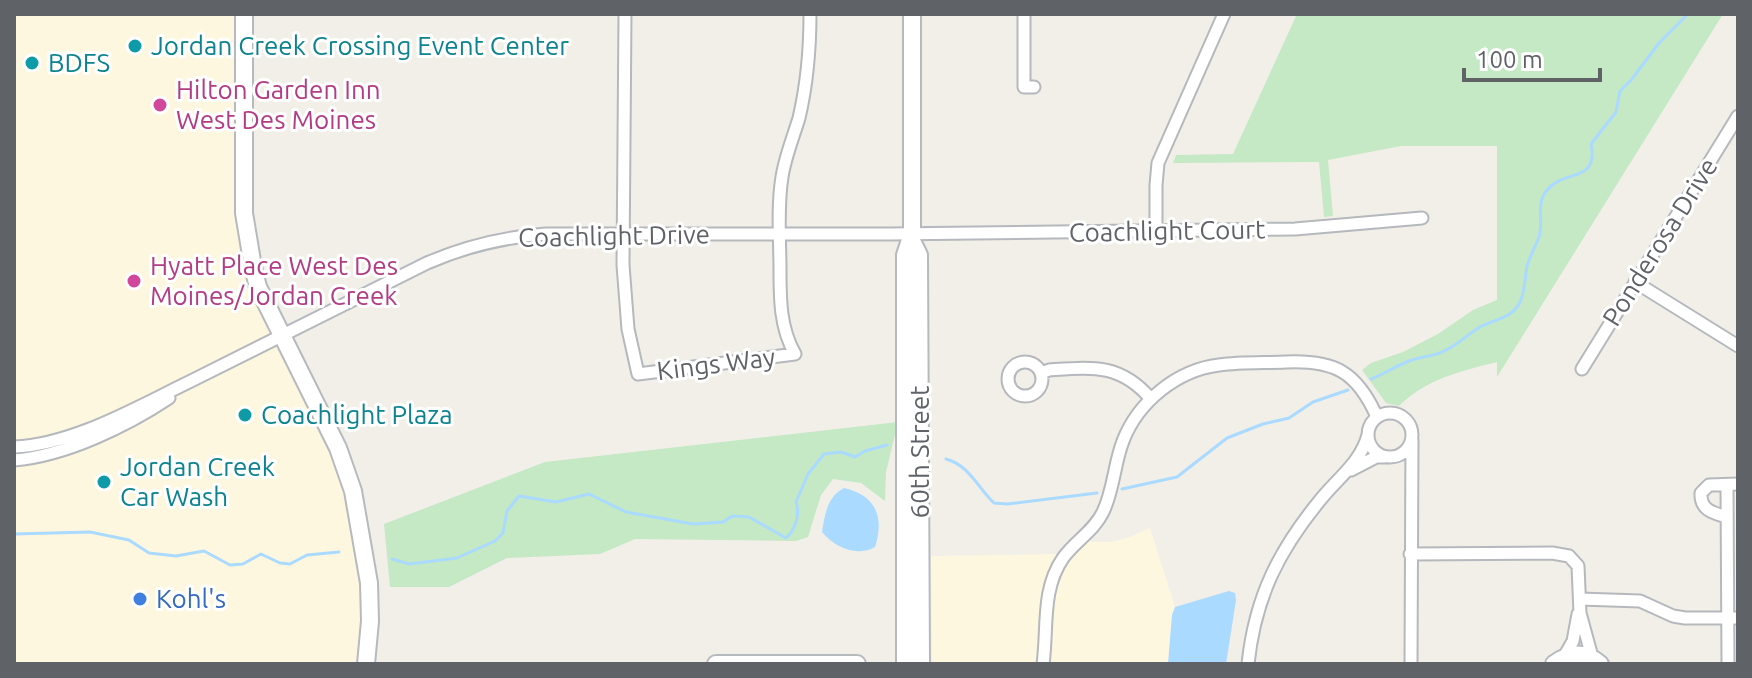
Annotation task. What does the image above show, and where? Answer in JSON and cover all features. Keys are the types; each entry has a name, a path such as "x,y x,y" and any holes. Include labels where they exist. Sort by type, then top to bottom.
{"street":[{"path":"244,14 244,213 258,287 338,448 353,491 369,583 370,621 366,664"},
{"path":"623,235 625,14"},
{"path":"780,235 781,182 808,69 810,14"},
{"name":"60th Street","path":"912,14 912,237 919,255 921,664"},
{"path":"1024,14 1024,87 1034,87"},
{"path":"1156,231 1158,163 1224,14"},
{"name":"Ponderosa Drive","path":"1582,369 1738,116"},
{"name":"Coachlight Court","path":"912,237 1320,229 1422,218"},
{"name":"Coachlight Drive","path":"14,447 52,442 139,406 427,263 468,246 534,235 912,237"},
{"name":"Kings Way","path":"623,235 625,296 638,374 795,354 786,339 782,321 780,235"},
{"name":"60th Street","path":"905,664 905,255 912,237"},
{"path":"1635,282 1738,346"},
{"path":"1043,664 1046,606 1053,577 1066,554 1098,521 1109,498 1122,442 1137,416 1151,399 1179,378 1215,365 1315,363 1333,366 1356,381 1377,417"},
{"path":"1042,373 1102,367 1129,380 1151,399"},
{"name":"Coachlight Drive","path":"14,460 51,454 144,414 202,375"},
{"path":"1248,664 1258,611 1276,563 1311,511 1362,451 1369,427 1384,414 1401,416 1409,425 1412,440 1411,664"},
{"path":"1368,435 1370,447 1402,466 1410,485"},
{"path":"1347,472 1376,457 1387,457 1407,450 1412,440"},
{"path":"1727,517 1706,509 1701,499 1705,487 1732,484 1727,517 1733,618 1728,664"},
{"path":"1410,554 1563,554 1574,560 1578,566 1580,602 1596,661"},
{"path":"1580,602 1628,599 1673,616 1733,618"},
{"path":"1559,660 1573,641 1580,602"},
{"path":"1559,660 1583,654 1596,661"},
{"path":"716,664 857,664"}],"shaded area":[{"path":"14,14 244,14 249,245 359,516 366,664 14,664"},
{"path":"1150,528 1175,607 1168,664 932,664 931,556 1066,554 1084,537 1092,542 1112,542"}],"green space":[{"path":"1297,14 1723,14 1497,377 1497,362 1470,369 1432,383 1399,406 1386,403 1362,370 1371,363 1403,352 1438,334 1473,310 1497,300 1497,146 1401,146 1328,160 1333,216 1324,217 1319,162 1173,163 1176,155 1233,154"},
{"path":"898,422 886,472 885,501 861,483 833,479 821,495 808,537 796,541 635,539 600,554 507,558 449,587 390,587 384,524 545,462"}],"water":[{"path":"844,488 863,496 875,508 879,526 875,547 854,551 833,542 822,532 830,501"},
{"path":"1229,591 1235,593 1236,600 1226,664 1168,664 1175,607"}],"waterway":[{"path":"1371,379 1409,361 1449,349 1480,327 1517,308 1523,294 1527,266 1539,237 1543,195 1554,184 1585,171 1590,165 1591,144 1616,112 1620,91 1659,43 1688,14"},
{"path":"1122,489 1177,477 1227,438 1289,418 1313,402 1348,390"},
{"path":"392,559 409,564 457,558 495,541 503,533 507,511 519,496 556,502 589,494 626,512 693,524 723,522 732,516 749,517 786,538 796,521 796,502 808,474 824,454 841,452 855,457 887,445"},
{"path":"946,459 961,466 994,503 1097,493"},
{"path":"14,534 90,532 129,540 149,553 176,556 204,551 230,565 243,564 261,554 290,564 307,555 339,552"}],"place":[{"name":"Jordan Creek Crossing Event Center","path":"135,46"},
{"name":"BDFS","path":"32,63"},
{"name":"Hilton Garden Inn West Des Moines","path":"160,105"},
{"name":"Hyatt Place West Des Moines/Jordan Creek","path":"134,281"},
{"name":"Coachlight Plaza","path":"245,415"},
{"name":"Jordan Creek Car Wash","path":"104,482"},
{"name":"Kohl's","path":"140,599"}]}
